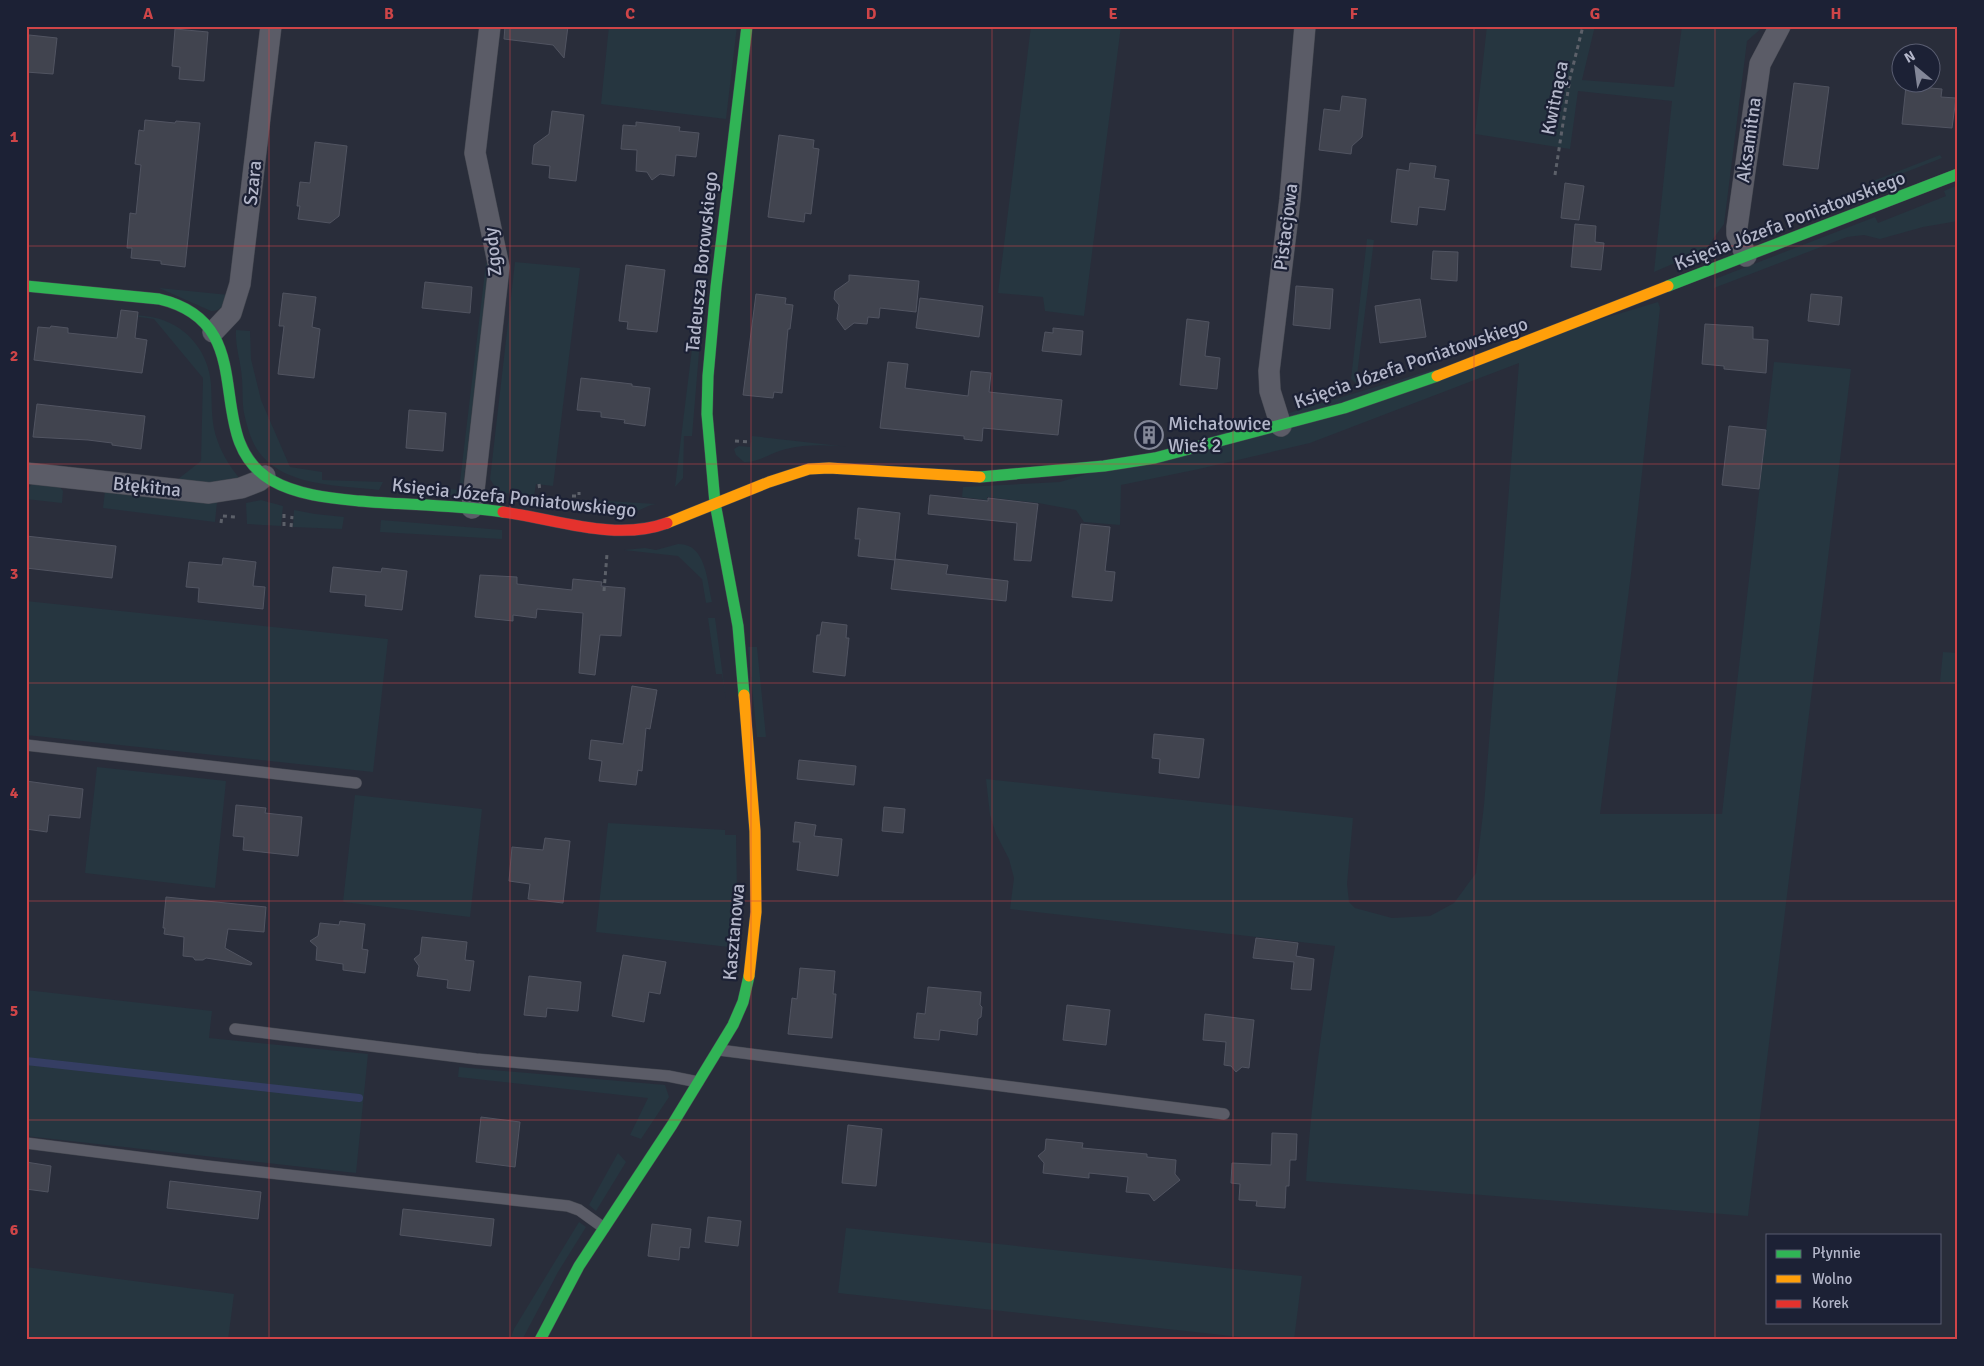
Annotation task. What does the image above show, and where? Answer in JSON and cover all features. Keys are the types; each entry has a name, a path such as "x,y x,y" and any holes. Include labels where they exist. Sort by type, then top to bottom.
{"street":[{"name":"Szara","path":"213,332 231,313 240,284 271,26"},
{"name":"Zgody","path":"472,508 499,267 475,149 490,26"},
{"name":"Tadeusza Borowskiego","path":"715,503 708,434 708,376 716,287 747,26"},
{"name":"Pistacjowa","path":"1281,426 1270,391 1269,371 1290,199 1305,26"},
{"name":"Aksamitna","path":"1746,256 1737,234 1737,227 1760,64 1780,26"},
{"name":"Księcia Józefa Poniatowskiego","path":"26,286 152,298 167,301 190,312 213,332 222,349 227,364 235,433 247,456 265,476 295,490 325,497 472,508 517,513 578,525 634,530 652,528 664,524 769,482 808,469 829,468 952,476 1031,474 1155,458 1281,426 1366,401 1442,374 1958,174"},
{"name":"Błękitna","path":"26,472 114,484 209,493 241,488 259,481 265,476"},
{"name":"Kasztanowa","path":"540,1340 570,1282 719,1050 739,1014 748,986 754,942 756,880 753,808 738,626 715,503"}],"lane":[{"path":"26,745 356,783"},
{"path":"234,1029 476,1059 668,1076 700,1082"},
{"path":"719,1050 1224,1114"},
{"path":"26,1143 207,1166 568,1206 579,1210 604,1228"}],"path":[{"name":"Kwitnąca","path":"1555,175 1570,78 1583,26"},
{"path":"727,443 734,441 749,442"},
{"path":"566,496 579,496 579,492"},
{"path":"221,523 222,516 236,517"},
{"path":"604,591 607,548"}],"shaded area":[{"path":"609,26 737,26 726,119 601,104"},
{"path":"1031,26 1121,26 1084,316 1045,311 1043,297 998,293"},
{"path":"1487,26 1595,26 1582,80 1674,87 1682,26 1764,26 1747,41 1724,224 1705,250 1654,272 1672,101 1578,91 1570,149 1475,134"},
{"path":"1940,155 1942,158 1870,186 1868,183"},
{"path":"1958,185 1958,221 1923,227 1880,239 1864,235 1847,237 1714,288 1715,279 1875,217 1878,223 1946,196 1944,191"},
{"path":"710,188 717,190 709,264 702,263"},
{"path":"1367,239 1374,240 1356,383 1351,379"},
{"path":"515,262 580,268 553,486 536,484 534,496 504,493 500,495 490,479"},
{"path":"486,263 489,265 489,269 463,487 459,493 448,496 449,489 459,490"},
{"path":"159,288 229,295 220,308 211,311"},
{"path":"1658,302 1660,308 1631,574 1600,814 1722,814 1774,362 1851,369 1748,1216 1306,1181 1318,1063 1335,946 1010,909 1014,878 1009,859 996,834 990,815 986,779 1353,818 1347,884 1349,902 1355,908 1392,918 1430,916 1454,903 1476,873 1484,805 1519,363 1310,443 1121,485 1120,525 1084,522 1076,510 1038,503 987,497 987,500 962,497 963,487 1060,482"},
{"path":"118,314 160,319 180,329 196,344 202,353 209,373 213,421 217,440 225,458 241,480 220,483 177,480 201,461 203,378 154,319"},
{"path":"696,316 702,317 692,436 684,436 683,478 675,487"},
{"path":"236,330 250,331 251,359 261,400 290,467 322,472 322,480 383,482 379,490 308,481 291,476 276,468 263,457 253,442 244,413"},
{"path":"752,436 849,447 818,445 794,447 754,461 744,462 736,455 734,449 739,446 750,447"},
{"path":"399,482 410,487 441,489 441,495 402,492"},
{"path":"33,483 59,486 63,491 62,503 26,499 26,491"},
{"path":"105,491 217,502 215,522 103,508"},
{"path":"261,500 283,506 281,526 247,524 246,503"},
{"path":"591,500 656,504 637,511 621,512 593,508 590,505"},
{"path":"294,510 344,517 342,529 293,527"},
{"path":"381,520 502,530 502,539 380,532"},
{"path":"678,544 687,545 700,556 704,565 712,602 706,603 702,579 678,556 624,550 645,548 656,550"},
{"path":"26,601 388,639 373,772 26,735"},
{"path":"708,618 715,618 726,699 722,674 716,674"},
{"path":"748,647 757,647 766,737 757,737"},
{"path":"1943,652 1958,653 1958,683 1940,682"},
{"path":"97,767 226,781 215,888 85,873"},
{"path":"355,795 482,809 470,917 343,902"},
{"path":"608,823 725,830 725,835 736,835 737,894 734,939 730,939 729,947 596,932"},
{"path":"26,990 212,1011 209,1038 368,1054 356,1173 26,1136"},
{"path":"459,1067 665,1085 669,1097 641,1139 630,1135 648,1098 458,1077"},
{"path":"618,1153 626,1162 596,1211 589,1205"},
{"path":"579,1222 586,1227 558,1272 522,1340 510,1340 514,1329"},
{"path":"846,1228 1302,1276 1294,1340 1268,1340 838,1293"},
{"path":"26,1267 234,1294 228,1340 49,1340 26,1337"}],"building":[{"path":"505,26 568,26 564,58 553,45 504,39"},
{"path":"175,29 208,32 204,81 179,79 180,67 172,66"},
{"path":"29,35 57,38 53,74 26,72 26,44 28,44"},
{"path":"1794,83 1829,87 1818,169 1783,165"},
{"path":"1905,92 1942,92 1941,97 1956,98 1952,128 1902,124"},
{"path":"1342,96 1366,99 1362,137 1352,146 1351,154 1319,150 1324,109 1340,111"},
{"path":"552,111 584,115 576,181 549,178 550,166 532,164 534,145 549,134"},
{"path":"145,120 200,123 185,267 161,264 161,261 131,258 132,248 127,248 130,213 136,214 141,165 135,164 139,130 144,131"},
{"path":"636,122 680,127 679,131 699,133 696,157 676,155 674,176 660,174 652,180 647,172 636,171 637,150 621,149 623,125 636,126"},
{"path":"779,135 814,140 813,148 819,149 811,214 805,213 804,222 768,217"},
{"path":"315,142 347,146 339,216 330,223 298,219 300,206 297,206 300,182 310,183"},
{"path":"1410,163 1436,166 1434,178 1449,180 1445,210 1419,207 1417,225 1391,222 1397,169 1409,171"},
{"path":"1565,183 1584,186 1579,220 1561,218"},
{"path":"1575,224 1596,226 1595,242 1604,243 1601,270 1571,267"},
{"path":"1433,251 1458,252 1457,281 1431,279"},
{"path":"626,265 665,270 657,332 627,329 628,322 619,321"},
{"path":"849,275 919,281 916,312 880,308 879,318 868,317 867,324 854,323 845,330 837,319 839,305 834,299 835,291 849,281"},
{"path":"425,282 472,287 470,313 422,308"},
{"path":"1296,286 1333,289 1330,329 1293,325"},
{"path":"283,293 316,297 312,327 320,329 314,378 278,374 284,326 279,326"},
{"path":"756,294 786,298 785,304 793,305 790,329 788,329 782,393 774,392 773,398 743,395"},
{"path":"1811,294 1842,297 1839,325 1808,321"},
{"path":"920,298 983,306 979,337 916,328"},
{"path":"1420,299 1426,337 1380,343 1375,306"},
{"path":"121,310 138,312 135,338 147,340 142,373 34,360 38,327 68,328 68,333 117,338"},
{"path":"1187,319 1209,322 1205,356 1220,358 1217,389 1180,385"},
{"path":"1705,324 1753,327 1753,339 1768,340 1766,373 1724,369 1724,366 1702,364"},
{"path":"1053,328 1083,331 1081,355 1042,351 1045,332 1053,333"},
{"path":"888,362 908,364 905,388 968,396 971,371 991,373 989,392 1062,400 1058,435 983,428 982,441 964,439 964,436 880,428"},
{"path":"581,378 650,388 645,426 624,423 625,420 601,417 601,412 577,410"},
{"path":"37,404 145,416 141,449 88,440 33,437"},
{"path":"409,410 446,413 443,451 406,448"},
{"path":"1729,426 1766,430 1759,489 1722,485"},
{"path":"930,495 988,501 988,498 1038,504 1031,561 1014,560 1017,523 928,514"},
{"path":"858,508 900,513 895,560 858,556 860,539 855,539"},
{"path":"1081,524 1110,527 1105,571 1115,572 1112,601 1072,597"},
{"path":"26,536 116,546 112,578 26,568"},
{"path":"223,558 256,562 253,586 265,587 263,609 198,602 199,588 186,587 189,562 222,565"},
{"path":"895,559 948,565 946,574 1008,581 1006,601 891,589"},
{"path":"333,567 381,572 382,568 407,571 402,610 365,606 366,595 330,592"},
{"path":"480,575 517,577 517,584 572,590 573,579 602,582 601,586 625,588 621,636 600,635 595,675 579,673 583,613 537,609 536,618 513,615 513,621 475,617"},
{"path":"822,622 847,625 846,638 849,638 845,676 813,672 817,635 820,635"},
{"path":"632,686 657,690 650,729 646,728 642,771 638,770 636,785 599,781 602,761 589,759 591,740 623,744"},
{"path":"1154,734 1204,739 1199,778 1159,773 1160,759 1152,758"},
{"path":"799,760 856,766 854,785 797,779"},
{"path":"26,781 83,789 80,818 49,815 47,832 26,829"},
{"path":"236,805 266,808 265,813 302,817 298,856 243,850 244,837 233,836"},
{"path":"884,807 905,809 903,833 882,831"},
{"path":"795,822 816,825 814,836 842,839 838,876 797,870 800,842 793,842"},
{"path":"545,838 570,841 563,903 528,899 530,884 509,881 512,847 543,850"},
{"path":"166,897 266,907 264,932 228,929 225,948 252,963 251,965 206,958 195,960 193,957 183,956 184,937 164,934"},
{"path":"340,921 365,924 362,949 368,950 365,973 343,970 343,964 316,960 317,947 310,941 318,936 320,923 339,925"},
{"path":"422,937 467,942 465,960 474,961 470,991 447,988 448,980 417,976 419,966 414,959 420,954"},
{"path":"1256,938 1298,943 1296,956 1314,959 1311,990 1291,989 1294,962 1253,958"},
{"path":"623,955 666,962 660,994 649,992 644,1022 612,1016"},
{"path":"800,968 835,971 833,994 836,994 832,1038 788,1034 792,998 797,999"},
{"path":"529,976 581,982 578,1011 547,1008 546,1017 524,1015"},
{"path":"928,987 981,992 980,1005 982,1007 981,1017 978,1019 977,1035 940,1030 939,1040 914,1038 917,1013 925,1014"},
{"path":"1067,1005 1110,1010 1106,1045 1063,1040"},
{"path":"1205,1014 1254,1020 1249,1068 1242,1067 1236,1072 1231,1066 1224,1065 1226,1042 1203,1040"},
{"path":"481,1117 520,1122 515,1167 476,1162"},
{"path":"848,1125 882,1129 876,1186 842,1183"},
{"path":"1272,1133 1297,1134 1296,1160 1290,1160 1289,1186 1286,1186 1285,1208 1256,1206 1257,1201 1239,1200 1240,1184 1231,1183 1232,1163 1271,1165"},
{"path":"1046,1139 1083,1143 1082,1148 1147,1154 1147,1157 1176,1160 1175,1174 1180,1180 1154,1201 1149,1194 1126,1192 1128,1177 1089,1173 1089,1178 1043,1173 1044,1163 1038,1156 1045,1150"},
{"path":"26,1162 51,1166 48,1192 26,1189"},
{"path":"170,1181 261,1192 258,1219 167,1208"},
{"path":"403,1209 494,1219 491,1246 400,1235"},
{"path":"708,1217 741,1221 738,1246 705,1242"},
{"path":"652,1224 691,1229 689,1248 680,1247 679,1260 648,1256"}],"waterway":[{"path":"26,1061 359,1098"}],"traffic: fast":[{"path":"744,695 738,626 715,503 707,414 708,376 716,287 747,26"},
{"path":"1668,286 1958,174"},
{"path":"26,286 159,299 192,312 211,332 222,356 238,437 250,461 271,480 281,485 302,492 336,499 503,512"},
{"path":"980,477 1104,466 1155,458 1344,408 1437,376"},
{"path":"540,1340 579,1266 672,1125 733,1025 743,1002 749,976"}],"traffic: slow":[{"path":"1437,376 1668,286"},
{"path":"667,523 769,482 809,469 829,468 980,477"},
{"path":"744,695 755,831 756,912 749,976"}],"traffic: jam":[{"path":"503,512 606,530 647,528 667,523"}],"place":[{"name":"Michałowice Wieś 2","path":"1149,435"}]}
